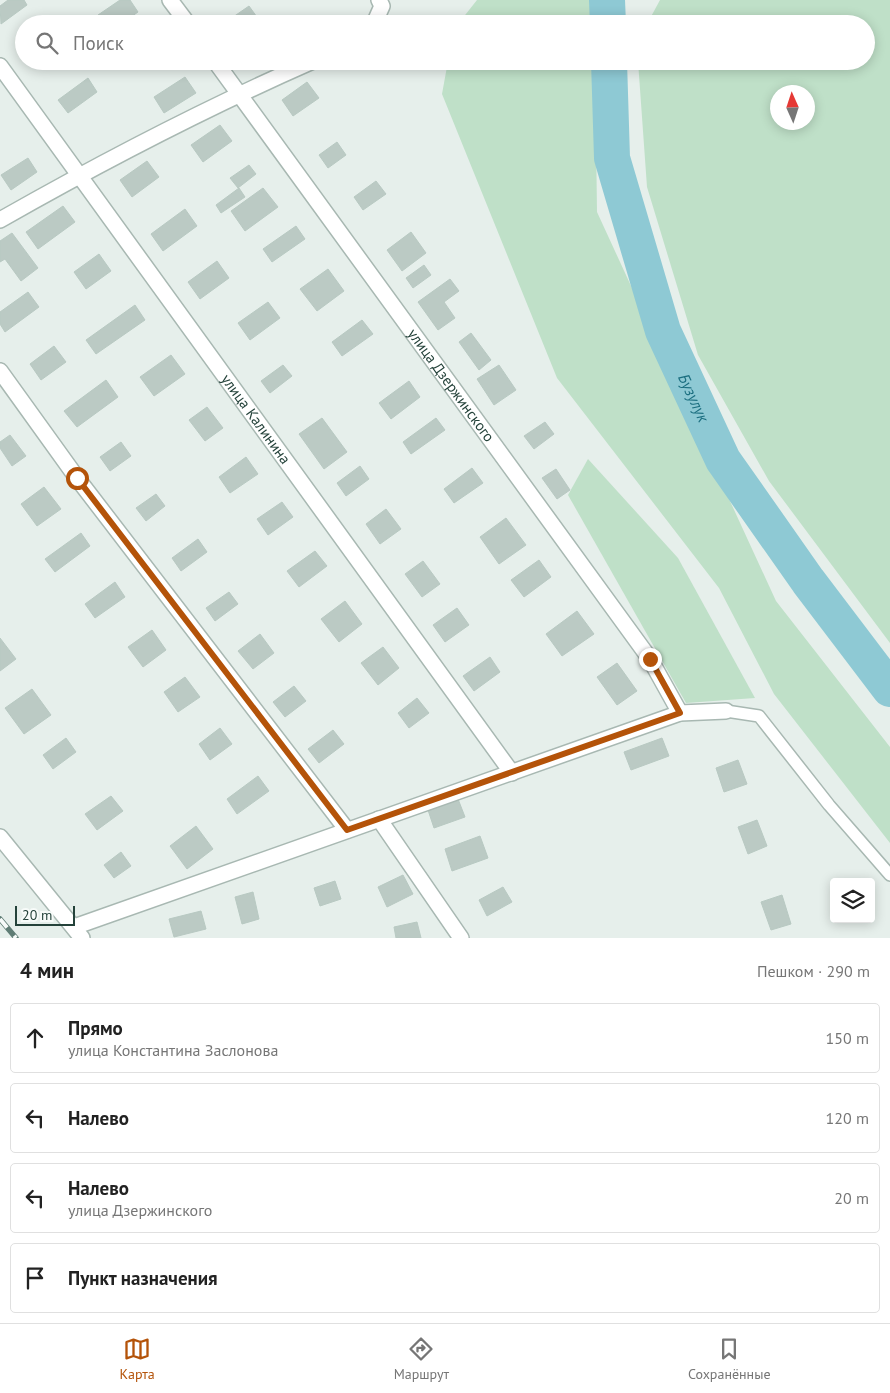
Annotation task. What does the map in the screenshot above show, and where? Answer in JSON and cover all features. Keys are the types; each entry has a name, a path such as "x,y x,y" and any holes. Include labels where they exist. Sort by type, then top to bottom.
{"street":[{"path":"170,0 181,15"},
{"path":"378,15 382,6 380,0"},
{"name":"улица Калинина","path":"0,66 512,772"},
{"name":"улица Дзержинского","path":"222,70 650,659 680,713"},
{"path":"0,220 79,175 239,94 293,70"},
{"path":"0,371 77,478 347,830"},
{"path":"0,837 78,933 347,830 680,713 726,711"},
{"path":"379,819 461,938"}],"lane":[{"path":"726,711 759,716 829,805 890,875"}],"green space":[{"path":"477,0 594,0 594,15 465,15"},
{"path":"660,0 890,0 890,643 769,481 698,355 647,187 639,70 875,70 875,15 652,15"},
{"path":"446,70 595,70 597,212 776,601 890,747 890,843 774,694 719,588 557,378 442,94"},
{"path":"588,459 678,558 755,698 686,703 568,495"}],"building":[{"path":"8,0 24,0 27,5 1,24 0,6"},
{"path":"120,0 130,0 138,12 134,15 98,15"},
{"path":"249,6 256,15 236,15"},
{"path":"185,77 196,93 164,113 154,97"},
{"path":"88,78 97,92 68,113 58,100"},
{"path":"307,82 319,98 293,116 282,100"},
{"path":"220,125 232,141 203,162 191,145"},
{"path":"337,142 346,155 328,168 319,155"},
{"path":"28,158 37,172 11,190 1,175"},
{"path":"147,161 159,177 132,197 120,180"},
{"path":"249,165 256,174 238,188 230,178"},
{"path":"376,181 386,194 363,210 354,197"},
{"path":"239,188 245,197 221,213 216,205"},
{"path":"263,188 278,207 245,231 231,211"},
{"path":"63,206 75,222 38,249 26,232"},
{"path":"185,209 197,226 163,251 151,234"},
{"path":"296,226 305,239 272,262 263,249"},
{"path":"411,232 426,253 402,271 387,250"},
{"path":"12,233 38,268 21,281 5,259 0,262 0,241"},
{"path":"99,254 111,271 86,289 74,272"},
{"path":"217,261 229,278 200,299 188,282"},
{"path":"424,265 431,275 413,288 406,278"},
{"path":"328,269 344,291 317,311 300,289"},
{"path":"450,279 459,291 444,302 455,318 438,330 418,302"},
{"path":"28,292 39,307 5,332 0,324 0,312"},
{"path":"268,302 280,318 250,340 238,323"},
{"path":"135,305 145,320 96,354 86,340"},
{"path":"362,320 373,334 342,356 332,342"},
{"path":"471,333 491,360 479,370 459,342"},
{"path":"54,346 66,362 41,380 30,364"},
{"path":"171,355 185,374 154,396 140,377"},
{"path":"283,365 292,376 270,393 261,381"},
{"path":"499,365 516,390 494,405 477,379"},
{"path":"106,380 118,397 77,427 64,411"},
{"path":"409,381 420,397 391,419 379,403"},
{"path":"207,407 223,428 205,441 189,420"},
{"path":"322,418 347,452 324,469 299,434"},
{"path":"436,418 445,430 411,454 403,442"},
{"path":"545,422 554,434 534,449 524,436"},
{"path":"10,435 26,456 12,466 0,448 0,442"},
{"path":"121,442 131,456 110,471 100,457"},
{"path":"246,457 258,474 230,493 219,477"},
{"path":"360,466 369,479 346,496 337,483"},
{"path":"472,468 483,483 454,503 444,489"},
{"path":"556,469 570,490 557,499 542,478"},
{"path":"44,487 61,509 37,526 21,504"},
{"path":"156,494 165,506 146,521 136,508"},
{"path":"282,502 293,517 268,535 257,519"},
{"path":"386,509 401,529 380,544 366,524"},
{"path":"506,518 526,545 499,564 480,537"},
{"path":"81,533 90,546 55,572 45,559"},
{"path":"198,539 207,552 181,571 172,558"},
{"path":"315,551 327,566 299,587 287,571"},
{"path":"539,560 551,577 524,597 511,580"},
{"path":"423,561 440,584 422,597 405,574"},
{"path":"115,582 125,597 95,618 85,604"},
{"path":"229,592 238,604 215,621 206,608"},
{"path":"345,601 362,624 339,642 321,619"},
{"path":"457,608 469,625 445,642 433,625"},
{"path":"577,611 594,634 562,656 546,634"},
{"path":"152,630 166,650 143,667 128,647"},
{"path":"260,634 274,653 253,669 238,651"},
{"path":"0,638 16,659 0,671"},
{"path":"383,647 399,668 378,685 361,663"},
{"path":"490,657 500,672 474,691 463,676"},
{"path":"617,663 637,691 617,705 597,677"},
{"path":"185,677 200,697 178,712 164,692"},
{"path":"294,686 306,701 285,717 273,702"},
{"path":"32,689 51,715 24,734 5,708"},
{"path":"417,698 429,713 409,728 398,713"},
{"path":"220,728 232,744 210,760 199,744"},
{"path":"333,730 344,744 319,763 308,749"},
{"path":"66,738 76,752 53,769 43,755"},
{"path":"662,738 669,756 631,770 624,752"},
{"path":"738,760 747,784 724,792 716,768"},
{"path":"258,776 269,791 237,814 227,799"},
{"path":"111,796 123,811 97,830 85,814"},
{"path":"458,799 465,817 434,828 428,810"},
{"path":"757,820 767,846 748,854 738,827"},
{"path":"196,826 213,849 187,869 170,846"},
{"path":"480,836 488,858 452,871 445,849"},
{"path":"121,852 131,866 114,878 104,865"},
{"path":"403,875 413,894 387,907 378,887"},
{"path":"335,881 341,899 320,906 314,888"},
{"path":"503,887 512,902 487,916 479,900"},
{"path":"253,892 259,919 242,924 235,897"},
{"path":"782,895 791,924 771,930 761,902"},
{"path":"201,911 206,929 174,937 169,919"},
{"path":"417,922 421,938 396,938 394,927"}],"waterway":[{"name":"Бузулук","path":"607,0 608,15"},
{"name":"Бузулук","path":"609,70 612,158 663,331 723,460 808,581 890,689"}],"railway":[{"path":"0,919 16,938"}],"route":[{"path":"77,478 347,830 680,713 650,659"}]}
